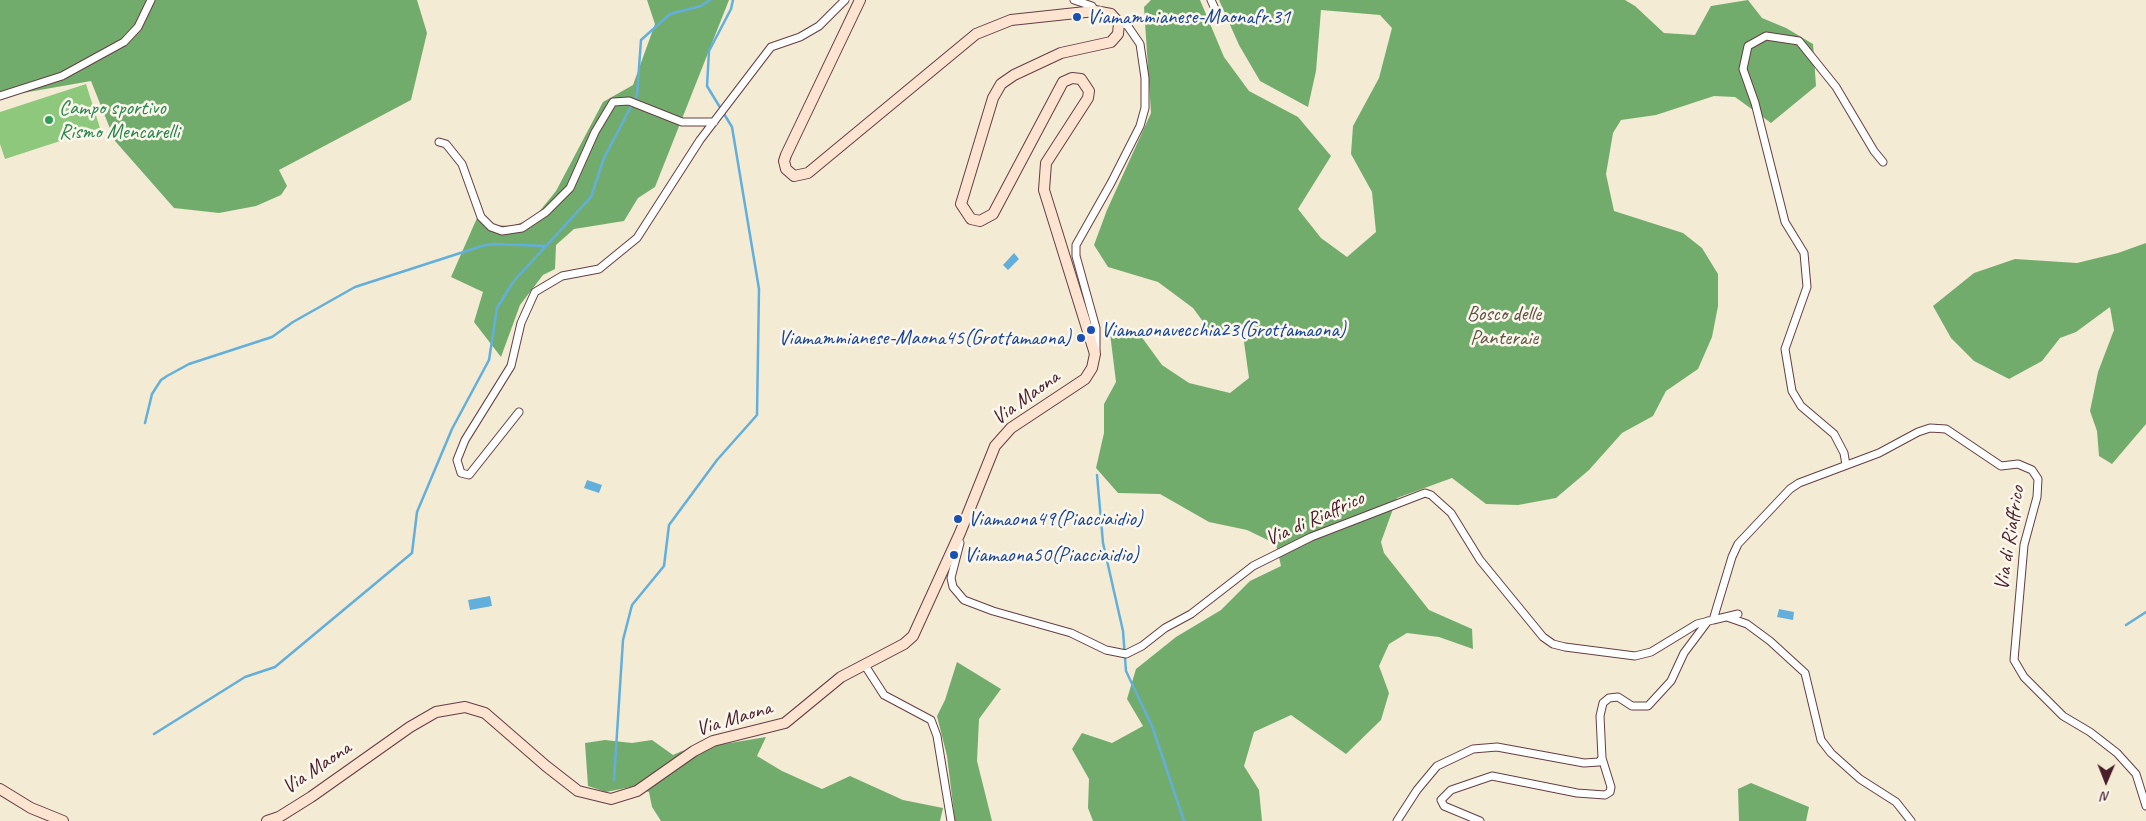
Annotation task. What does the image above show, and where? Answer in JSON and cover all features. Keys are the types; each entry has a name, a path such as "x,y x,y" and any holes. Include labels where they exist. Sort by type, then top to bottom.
{"main road":[{"name":"Via Maona","path":"860,0 786,155 784,161 786,169 794,176 808,173 976,34 1011,20 1095,11 1111,14 1119,23"},
{"path":"1095,354 1044,190 1046,164 1088,98 1090,91 1085,82 1072,78 1063,82 994,214 980,221 971,218 962,204 993,98 1001,84 1014,75 1061,53 1111,42 1118,34 1119,23"},
{"name":"Via Maona","path":"267,821 279,817 311,797 410,727 436,712 465,707 485,713 546,766 578,790 611,799 637,791 694,751 713,741 785,723 841,678 904,644 913,636 960,533 995,446 1011,428 1085,379 1092,368 1095,354"},
{"path":"0,789 31,808 63,821"}],"street":[{"path":"0,96 62,76 124,42 138,27 151,0"},
{"path":"519,412 469,475 461,473 457,460 465,440 511,366 520,323 535,292 562,276 599,269 637,238 714,122 771,46 800,37 818,26 845,0"},
{"path":"1074,0 1092,6 1095,11"},
{"path":"1211,0 1216,10"},
{"name":"Via Maona","path":"1095,354 1096,328 1076,256 1076,245 1140,126 1145,108 1146,78 1140,44 1127,24 1119,23"},
{"path":"1846,465 1834,434 1801,406 1792,392 1785,349 1807,287 1804,253 1785,222 1755,103 1743,69 1748,46 1766,36 1799,41 1836,87 1874,151 1883,162"},
{"path":"440,142 446,144 462,164 481,217 491,227 502,231 522,228 546,212 570,188 595,132 613,102 630,101 682,122 714,122"},
{"name":"Via di Riaffrico","path":"1602,758 1600,716 1603,703 1609,698 1618,697 1632,706 1648,706 1671,681 1684,653 1710,621 1732,557 1744,537 1790,489 1799,483 1879,453 1918,432 1937,427 1955,434 2001,466 2018,464 2032,470 2038,479 2037,497 2024,545 2014,660 2024,677 2063,716 2090,732 2117,753 2136,774 2146,806"},
{"name":"Via di Riaffrico","path":"960,533 951,578 953,587 964,600 1071,634 1106,650 1126,654 1142,646 1165,628 1192,614 1253,566 1311,537 1425,493 1451,513 1480,560 1504,591 1543,637 1553,644 1635,656 1651,652 1678,634 1710,621"},
{"path":"1710,621 1738,614"},
{"path":"1727,617 1740,620 1754,630 1805,673 1821,740 1831,753 1860,778 1896,802 1911,821"},
{"path":"864,664 884,695 931,720 937,736 951,821"},
{"path":"1397,821 1417,790 1437,766 1473,749 1497,747 1584,763 1599,762 1602,758 1612,787 1606,795 1577,793 1492,776 1451,790 1441,800 1444,806 1480,821"}],"green space":[{"path":"0,0 417,0 427,33 411,100 279,170 287,186 281,195 256,206 219,213 174,208 115,141 91,81 0,97"},
{"path":"647,0 729,0 655,187 638,198 624,221 574,229 556,245 555,269 543,275 520,305 501,357 474,322 483,292 451,277 477,218 493,225 512,226 534,218 556,191 603,102 633,85 655,24"},
{"name":"Bosco delle Panteraie","path":"1151,0 1200,0 1224,57 1249,91 1298,117 1331,156 1298,209 1321,238 1347,257 1376,232 1372,192 1351,154 1353,126 1379,78 1392,28 1380,15 1321,10 1316,71 1308,107 1260,81 1239,45 1219,0 1625,0 1635,6 1664,33 1695,35 1711,6 1748,0 1762,18 1786,28 1813,44 1816,86 1771,123 1735,97 1714,96 1656,115 1621,120 1613,133 1606,174 1614,211 1683,233 1702,248 1718,274 1718,306 1712,337 1698,369 1666,391 1653,416 1622,433 1589,470 1556,498 1518,505 1486,504 1452,478 1397,498 1381,542 1384,553 1429,610 1472,629 1473,649 1439,637 1407,633 1389,644 1379,666 1389,693 1381,720 1346,754 1291,715 1254,732 1244,766 1259,790 1262,821 1093,821 1088,808 1089,779 1072,749 1082,733 1112,743 1143,726 1127,699 1136,669 1176,637 1221,610 1250,581 1281,566 1276,544 1247,530 1209,522 1160,494 1118,493 1096,468 1104,433 1104,404 1116,382 1109,325 1138,332 1162,365 1189,383 1230,393 1249,378 1243,335 1210,331 1193,308 1158,282 1108,267 1094,245 1107,210 1151,113 1144,7"},
{"name":"Campo sportivo Rismo Mencarelli","path":"86,84 100,128 5,159 0,144 0,112"},
{"path":"2146,243 2146,424 2112,464 2099,456 2097,431 2090,411 2098,372 2114,330 2110,307 2076,332 2060,338 2042,361 2009,379 1974,361 1951,338 1933,306 1974,273 2015,259 2077,263 2118,253"},
{"path":"957,662 1001,689 979,719 977,761 992,821 955,821 947,756 937,716 945,700"},
{"path":"766,737 757,756 782,771 822,789 850,776 903,800 943,808 940,821 661,821 652,807 649,792 631,787 606,792 588,786 585,743 605,740 632,743 652,740 673,755 682,751"},
{"path":"1751,783 1809,807 1806,821 1739,821 1738,789"}],"water":[{"path":"1014,253 1019,259 1008,270 1003,265"},
{"path":"587,480 602,485 599,493 584,488"},
{"path":"490,596 492,606 470,610 468,600"},
{"path":"1779,609 1794,612 1793,620 1777,617"}],"waterway":[{"path":"154,734 245,677 275,667 412,553 417,512 452,429 489,360 497,308 513,282 591,197 604,158 637,95 641,40 670,14 701,6 710,0"},
{"path":"614,780 623,640 632,605 664,566 669,525 717,460 757,415 759,289 732,127 707,86 709,51 731,9 733,0"},
{"path":"145,423 152,394 161,380 167,376 189,364 272,337 293,322 355,287 482,246 492,244 546,246"},
{"path":"1097,475 1103,543 1123,631 1126,671 1152,726 1184,821"},
{"path":"2126,625 2146,612"}],"place":[{"name":"Viamammianese-Maonafr.31","path":"1077,17"},
{"name":"Campo sportivo Rismo Mencarelli","path":"49,120"},
{"name":"Viamaonavecchia23(Grottamaona)","path":"1091,330"},
{"name":"Viamammianese-Maona45(Grottamaona)","path":"1081,338"},
{"name":"Viamaona49(Piacciaidio)","path":"958,519"},
{"name":"Viamaona50(Piacciaidio)","path":"954,555"}]}
